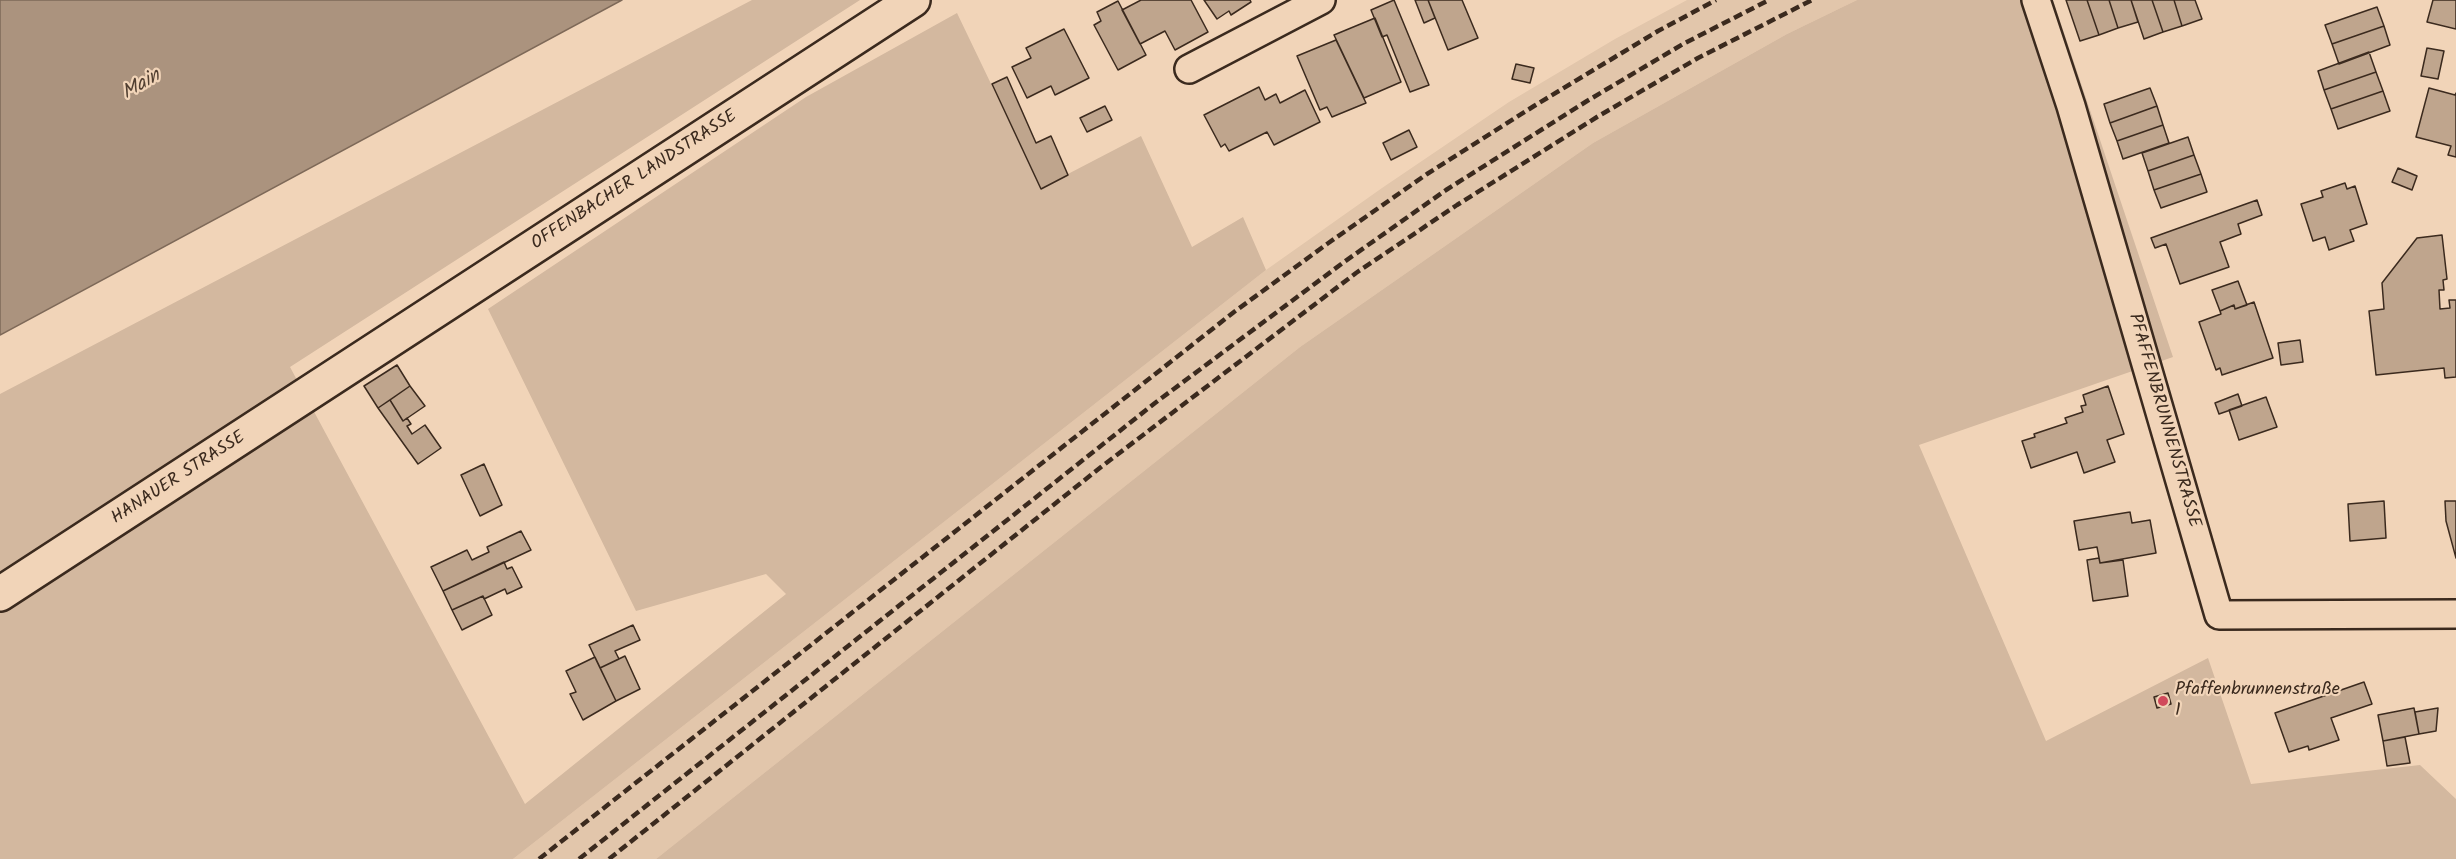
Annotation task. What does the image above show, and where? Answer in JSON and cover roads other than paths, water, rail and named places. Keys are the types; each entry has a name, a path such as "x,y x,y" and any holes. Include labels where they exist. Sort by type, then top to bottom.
{"main road":[{"name":"OFFENBACHER LANDSTRASSE","path":"357,363 913,0"},
{"name":"HANAUER STRASSE","path":"0,594 357,363"}],"street":[{"path":"1189,69 1321,0"},
{"name":"PFAFFENBRUNNENSTRASSE","path":"2036,0 2101,206 2219,615 2456,614"}],"water":[{"name":"Main","path":"0,0 622,0 0,335"}],"railway":[{"path":"539,859 1234,312 1327,244 1427,174 1534,106 1658,31 1716,0"},
{"path":"579,859 1155,403 1344,262 1446,190 1587,101 1683,44 1769,0"},
{"path":"609,859 1101,467 1356,273 1457,205 1597,117 1698,58 1812,0"}],"place":[{"name":"Pfaffenbrunnenstraße 1","path":"2163,701"}]}
